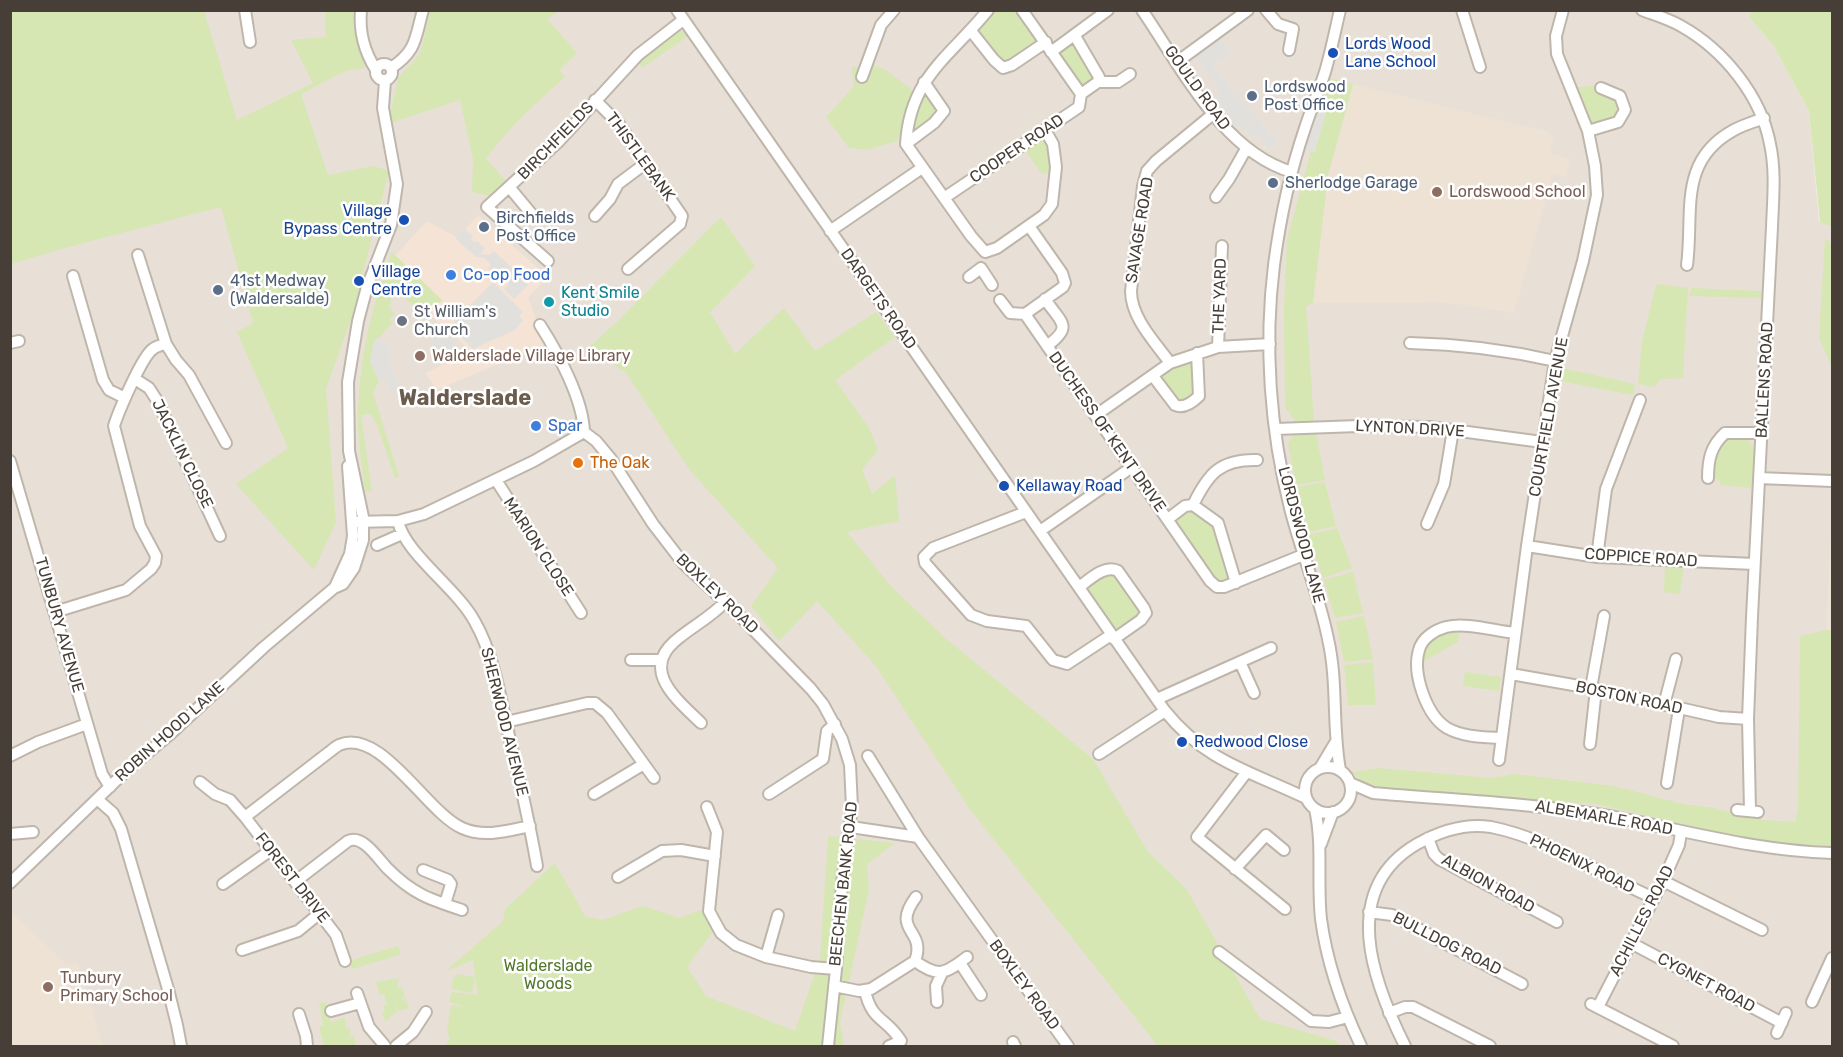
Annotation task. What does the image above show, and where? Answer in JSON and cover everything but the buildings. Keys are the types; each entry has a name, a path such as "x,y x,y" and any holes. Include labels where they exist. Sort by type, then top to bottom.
{"street":[{"path":"244,10 250,42"},
{"path":"361,10 363,47 376,70 377,78 385,81"},
{"path":"391,68 400,63 413,48 423,10"},
{"name":"DARGETS ROAD","path":"676,10 1165,711 1189,738 1215,757 1246,773 1306,798"},
{"path":"862,77 880,26 894,10"},
{"path":"985,252 906,144 907,126 924,82 936,64 971,31 988,10"},
{"path":"1022,10 1081,94"},
{"name":"GOULD ROAD","path":"1142,10 1213,114 1246,149 1271,164 1292,172"},
{"path":"1177,62 1248,10"},
{"path":"1266,10 1278,24 1294,25 1289,50"},
{"name":"LORDSWOOD LANE","path":"1340,10 1325,72 1292,172 1281,220 1274,266 1270,344 1271,393 1288,500 1324,619 1332,661 1336,707 1335,743 1340,770 1350,783"},
{"path":"1462,10 1480,67"},
{"name":"COURTFIELD AVENUE","path":"1499,760 1527,546 1555,361 1583,261 1597,195 1595,166 1588,131 1557,54 1556,36 1563,10"},
{"name":"BALLENS ROAD","path":"1642,10 1680,25 1713,48 1736,72 1764,118 1771,145 1773,171 1748,719 1754,811 1737,810"},
{"path":"971,31 1003,68 1075,36 1107,11"},
{"name":"BIRCHFIELDS","path":"548,261 487,207 559,141 638,55 683,20"},
{"path":"1075,36 1098,74 1098,82 1118,82 1130,74"},
{"path":"376,70 381,64 391,68"},
{"path":"391,68 391,76 385,81 383,108 398,184 396,199 391,225 367,287 358,321 348,382 350,450 348,463 358,522 398,521 424,514 553,451 584,432 580,405 540,325"},
{"path":"906,144 934,123 944,111 924,82"},
{"name":"COOPER ROAD","path":"944,198 1079,107 1081,94 1098,82"},
{"path":"1588,131 1618,122 1623,114 1624,106 1620,96 1601,88"},
{"name":"THISTLEBANK","path":"595,100 619,124 682,216 680,224 628,269"},
{"name":"SAVAGE ROAD","path":"1170,363 1138,319 1131,305 1143,186 1147,171 1156,161 1213,114"},
{"path":"1687,265 1690,192 1695,170 1705,152 1732,131 1764,118"},
{"path":"985,252 997,248 1029,226 1044,215 1052,204 1056,167 1053,144 1045,130"},
{"path":"1215,197 1229,179 1246,149"},
{"path":"595,216 610,199 618,184 646,163"},
{"path":"830,231 922,168"},
{"path":"510,188 534,217"},
{"path":"1000,300 1010,313 1025,314 1063,287 1065,279 1029,226"},
{"name":"THE YARD","path":"1218,347 1222,246"},
{"path":"969,277 981,268 985,252"},
{"path":"138,255 166,344 189,375 226,443"},
{"path":"981,268 992,285"},
{"path":"78,280 104,380 110,390 125,398"},
{"name":"DUCHESS OF KENT DRIVE","path":"1045,299 1063,326 1060,336 1047,346"},
{"name":"DUCHESS OF KENT DRIVE","path":"1025,314 1210,581 1217,587 1224,587 1304,555"},
{"path":"1410,343 1490,349 1555,361"},
{"path":"56,612 126,590 155,563 156,556 140,526 114,426 119,410 144,358 153,349 166,344"},
{"path":"1096,415 1170,363 1218,347 1270,344"},
{"path":"1153,376 1175,405 1178,407 1188,404 1199,396 1197,353"},
{"name":"JACKLIN CLOSE","path":"135,379 149,388 158,402 220,536"},
{"path":"1597,557 1606,489 1640,400"},
{"name":"LYNTON DRIVE","path":"1276,429 1367,426 1430,427 1542,442"},
{"path":"1427,524 1444,484 1453,429"},
{"name":"BOXLEY ROAD","path":"584,432 596,441 611,459 674,553 785,660 811,689 835,724"},
{"path":"1708,478 1708,464 1715,442 1725,433 1762,434"},
{"path":"1193,505 1201,489 1223,464 1243,459 1257,460"},
{"name":"TUNBURY AVENUE","path":"10,460 102,774 110,787"},
{"path":"1040,531 1132,467"},
{"path":"1760,478 1833,481"},
{"name":"MARION CLOSE","path":"496,480 581,613"},
{"name":"DUCHESS OF KENT DRIVE","path":"1168,519 1185,507 1193,505 1218,523 1236,583"},
{"path":"1026,512 933,548 924,558 925,563 970,615 987,621 1026,626 1053,660 1067,664 1141,620 1146,613 1118,571 1113,568 1105,570 1078,587"},
{"name":"SHERWOOD AVENUE","path":"398,521 402,534 462,601 475,621 490,656 530,826 537,866"},
{"name":"ROBIN HOOD LANE","path":"11,881 70,828 97,799 264,647 334,588 350,554 358,522"},
{"path":"377,545 402,534"},
{"name":"COPPICE ROAD","path":"1527,546 1597,557 1754,564"},
{"path":"701,723 662,678 661,660 672,643 712,615 725,602"},
{"path":"1590,744 1594,689 1604,616"},
{"path":"1501,738 1464,734 1440,722 1429,708 1421,687 1418,652 1428,636 1444,628 1468,627 1515,633"},
{"path":"1157,699 1271,648"},
{"path":"1664,705 1676,659"},
{"path":"631,660 661,660"},
{"path":"1240,662 1254,693"},
{"name":"BOSTON ROAD","path":"1511,674 1594,689 1719,717 1748,719"},
{"path":"506,722 587,703 596,703 607,713 654,778"},
{"path":"1667,783 1679,709"},
{"path":"1099,754 1165,711"},
{"path":"10,756 38,742 87,724"},
{"path":"769,794 823,759 827,731 835,724"},
{"name":"BEECHEN BANK ROAD","path":"828,1047 841,893 851,827 853,791 850,765 835,724"},
{"path":"245,817 339,745 354,743 368,746 380,753 442,815 460,827 478,832 495,833 530,826"},
{"name":"LORDSWOOD LANE","path":"1309,776 1320,768 1335,743"},
{"name":"BOXLEY ROAD","path":"868,756 918,837 1068,1047"},
{"path":"594,794 644,764"},
{"path":"1320,768 1330,766 1340,770"},
{"path":"1246,773 1197,837 1285,909"},
{"path":"1279,785 1309,776"},
{"path":"1309,776 1305,790 1306,798 1315,809 1319,826 1321,920 1333,978 1361,1047"},
{"name":"FOREST DRIVE","path":"200,782 216,794 230,800 245,817 336,934 345,961"},
{"path":"1315,809 1333,812 1345,806 1351,792 1350,783"},
{"name":"ALBEMARLE ROAD","path":"1350,783 1373,793 1563,809 1742,845 1833,853"},
{"name":"ALBEMARLE ROAD","path":"1349,801 1373,793"},
{"path":"97,799 113,813 121,829 168,989 181,1047"},
{"path":"707,807 717,832 709,904 711,918 721,933 728,940 766,957 811,967 836,969"},
{"path":"1320,847 1333,812"},
{"path":"851,827 918,837"},
{"name":"PHOENIX ROAD","path":"1405,1047 1377,981 1371,957 1369,912 1374,895 1392,863 1404,852 1443,831 1465,827 1488,827 1546,843 1654,898"},
{"path":"10,834 33,832"},
{"name":"ACHILLES ROAD","path":"1673,1047 1594,1005 1631,944 1663,881 1681,832"},
{"path":"1235,869 1266,835 1284,850"},
{"name":"ALBION ROAD","path":"1428,838 1439,860 1557,922"},
{"path":"296,881 348,841 354,839 361,841 386,868 415,893 462,910"},
{"path":"223,884 271,850"},
{"path":"618,877 666,850 681,850 715,856"},
{"path":"423,870 448,880 451,884 445,904"},
{"path":"1663,881 1762,930"},
{"path":"834,986 865,991 878,986 915,961 917,943 905,918 907,910 916,897"},
{"name":"BULLDOG ROAD","path":"1369,912 1392,915 1522,984"},
{"path":"242,950 298,931 320,913"},
{"path":"766,957 778,915"},
{"name":"CYGNET ROAD","path":"1631,944 1782,1023"},
{"path":"1219,952 1311,1021 1329,1022 1347,1017"},
{"path":"1812,1002 1829,976 1833,958"},
{"path":"938,1002 936,986 942,973 963,960 981,995"},
{"path":"915,961 929,970 942,973"},
{"path":"865,991 870,1009 890,1025 901,1041 889,1047"},
{"path":"331,1011 359,998 369,1027 385,1047"},
{"path":"1389,1013 1405,1007 1413,1007 1490,1047"},
{"path":"396,1047 413,1032 426,1012"},
{"path":"298,1014 306,1036 307,1047"}],"shaded area":[{"path":"10,11 1752,11 1749,17 1773,45 1809,111 1819,221 1832,227 1832,1046 11,1046"},
{"path":"1220,38 1231,51 1212,67 1278,142 1269,149 1259,137 1249,135 1241,124 1234,129 1217,109 1221,106 1214,97 1220,91 1195,56"},
{"name":"Lordswood School","path":"1353,84 1545,131 1554,137 1549,153 1570,159 1566,177 1553,174 1514,313 1442,302 1313,303 1328,175"},
{"path":"1317,106 1327,109 1314,152 1304,148"},
{"path":"478,215 548,277 528,298 546,344 436,390 426,373 471,351 400,289 390,261 427,221 458,238"},
{"path":"464,228 473,236 471,239 485,248 480,254 489,255 494,251 514,270 509,275 512,280 517,275 528,285 514,299 504,289 509,284 507,279 502,283 488,269 491,265 485,258 476,257 455,238"},
{"path":"493,282 523,312 519,316 523,320 515,330 473,349 450,326"},
{"path":"445,330 458,349 456,356 439,363 431,344 434,342 434,335"},
{"path":"377,338 391,351 389,362 400,388 389,393 384,380 379,381 370,362 374,341"},
{"path":"1830,540 1832,541 1832,631 1826,630"},
{"name":"Tunbury Primary School","path":"10,910 67,965 78,963 103,1046 11,1046"}],"green space":[{"path":"11,11 204,11 237,120 313,83 291,40 326,37 325,11 357,11 357,34 365,68 345,71 301,94 328,175 374,166 389,171 352,316 326,389 336,522 314,570 236,484 288,448 237,332 253,323 221,207 11,264"},
{"path":"430,11 559,11 547,19 577,53 559,70 565,77 513,126 486,159 506,181 490,196 472,192 473,159 460,100 393,122 390,115 398,78 419,55"},
{"path":"994,11 1017,11 1039,41 1037,47 1001,64 978,28"},
{"path":"1752,11 1832,11 1832,227 1820,222 1809,111 1773,45 1749,17"},
{"path":"680,31 685,32 687,37 642,68 638,61"},
{"path":"1070,42 1098,78 1084,89 1057,53"},
{"path":"877,66 886,70 913,91 912,100 897,141 867,150 849,148 826,117 854,86 852,67"},
{"path":"1329,78 1353,84 1328,175 1313,303 1306,306 1314,421 1296,422 1285,407 1284,308 1287,240 1311,151 1315,152 1327,109 1317,106"},
{"path":"1598,85 1621,105 1620,116 1596,125 1589,121 1573,88"},
{"path":"926,93 940,113 918,129 914,129 913,124 922,94"},
{"path":"1044,139 1052,153 1051,171 1042,174 1025,150"},
{"path":"721,217 755,266 710,312 735,354 784,308 815,351 876,312 895,337 835,380 869,428 878,450 862,469 872,494 895,475 899,521 847,532 890,585 945,638 1093,759 1148,852 1187,890 1260,1019 1336,1041 1341,1046 1158,1046 969,808 875,665 817,601 779,641 751,606 778,568 689,469 626,373 589,347 617,322"},
{"path":"1825,238 1832,244 1832,367 1819,338"},
{"path":"392,252 443,301 418,310 394,288 389,307 395,314 389,319 393,323 375,343 372,349 372,362 379,381 373,393 399,476 395,478 371,414 361,415 372,491 365,492 358,419 361,369 373,310"},
{"path":"1656,284 1688,288 1683,378 1661,379 1654,387 1638,384 1642,342"},
{"path":"1692,288 1761,291 1761,298 1689,296"},
{"path":"1188,360 1194,365 1196,396 1177,403 1160,379 1160,373"},
{"path":"1562,368 1635,384 1633,395 1560,381"},
{"path":"1316,433 1325,480 1296,485 1288,444 1294,434"},
{"path":"1730,436 1745,437 1754,448 1752,488 1720,485 1720,481 1712,476 1715,453"},
{"path":"1325,482 1336,526 1308,532 1296,487"},
{"path":"1191,509 1215,527 1231,578 1230,582 1218,583 1176,525 1176,518"},
{"path":"1337,528 1352,568 1323,578 1308,535"},
{"path":"1665,565 1684,566 1680,594 1664,592"},
{"path":"1110,568 1146,613 1114,639 1079,587"},
{"path":"1353,572 1363,613 1335,618 1324,580"},
{"path":"1364,616 1373,659 1344,662 1336,622"},
{"path":"1826,630 1832,631 1832,846 1762,842 1596,804 1368,787 1352,772 1379,768 1491,778 1515,774 1614,786 1683,804 1714,808 1764,820 1795,822 1798,810 1800,636"},
{"path":"1446,632 1459,632 1458,642 1424,661 1430,642"},
{"path":"1373,662 1376,705 1348,705 1344,665"},
{"path":"1465,672 1501,677 1499,691 1463,686"},
{"name":"Walderslade Woods","path":"828,836 895,843 867,864 869,890 840,1022 844,1046 445,1046 450,1038 447,1032 451,1005 465,1007 449,1002 452,992 478,995 475,978 472,993 451,989 453,978 458,974 475,977 473,960 445,972 503,921 505,909 555,863 585,916 603,920 643,906 680,918 701,910 716,927 687,967 706,996 795,1031 820,959"},
{"path":"398,946 401,954 388,958 387,956 387,959 352,969 349,961"},
{"path":"400,978 398,988 403,989 405,997 402,1000 406,999 409,1008 398,1011 394,1003 397,1013 385,1021 381,1013 385,1012 383,1006 387,1005 384,994 380,995 376,982"},
{"path":"326,1002 331,1022 345,1018 346,1028 349,1028 351,1035 348,1038 354,1036 356,1044 353,1046 324,1046 319,1026 323,1025 319,1003"}],"place":[{"name":"Lords Wood Lane School","path":"1333,53"},
{"name":"Lordswood Post Office","path":"1252,96"},
{"name":"Sherlodge Garage","path":"1273,183"},
{"name":"Lordswood School","path":"1437,192"},
{"name":"Village Bypass Centre","path":"404,220"},
{"name":"Birchfields Post Office","path":"484,227"},
{"name":"Co-op Food","path":"451,275"},
{"name":"Village Centre","path":"359,281"},
{"name":"41st Medway (Waldersalde)","path":"218,290"},
{"name":"Kent Smile Studio","path":"549,302"},
{"name":"St William's Church","path":"402,321"},
{"name":"Walderslade Village Library","path":"420,356"},
{"name":"Spar","path":"536,426"},
{"name":"The Oak","path":"578,463"},
{"name":"Kellaway Road","path":"1004,486"},
{"name":"Redwood Close","path":"1182,742"},
{"name":"Tunbury Primary School","path":"48,987"}],"district":[{"name":"Walderslade","path":"465,399"}]}
